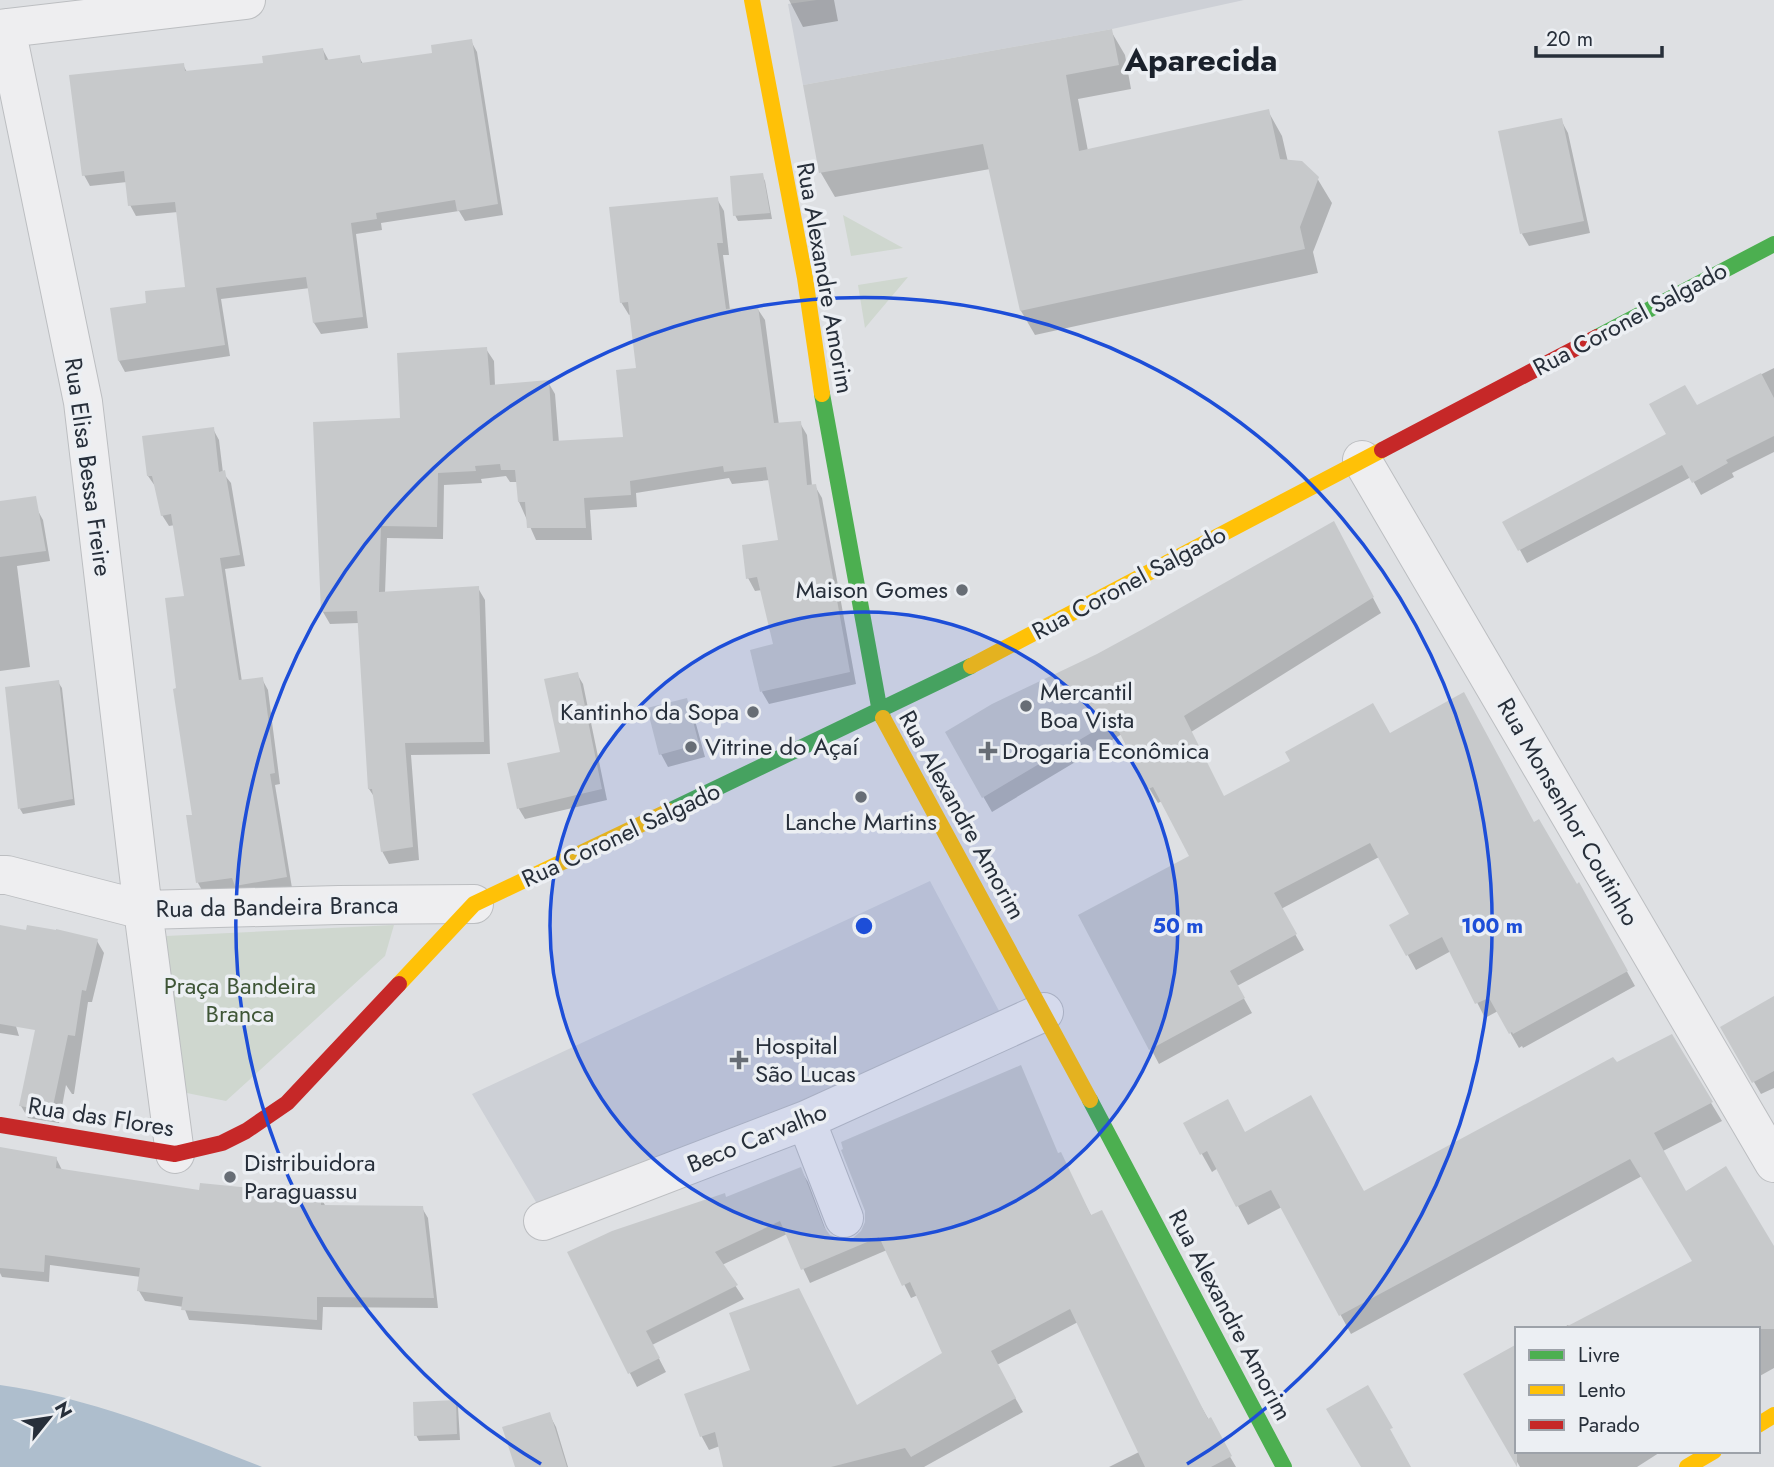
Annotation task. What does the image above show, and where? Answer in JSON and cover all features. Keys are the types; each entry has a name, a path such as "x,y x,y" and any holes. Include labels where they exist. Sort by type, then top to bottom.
{"street":[{"path":"3,29 137,7 246,0"},
{"name":"Rua Alexandre Amorim","path":"752,0 805,278 814,352 880,712 1044,1012 1284,1467"},
{"name":"Rua Elisa Bessa Freire","path":"3,29 83,402 143,910 175,1154"},
{"name":"Rua Coronel Salgado","path":"474,904 958,673 1774,244"},
{"name":"Rua Monsenhor Coutinho","path":"1362,460 1774,1163"},
{"name":"Rua da Bandeira Branca","path":"2,868 143,910 474,904"},
{"name":"Rua das Flores","path":"0,1125 175,1154 222,1143 246,1131 286,1103 474,904"},
{"name":"Beco Carvalho","path":"543,1222 806,1120 1044,1012"},
{"path":"806,1120 844,1218"},
{"path":"1687,1467 1711,1453"}],"shaded area":[{"path":"817,0 1244,0 1112,29 803,85 788,4"},
{"name":"Hospital São Lucas","path":"930,881 1007,1026 546,1219 472,1094"}],"green space":[{"path":"843,215 903,248 851,256"},
{"path":"908,277 865,328 858,285"},
{"name":"Praça Bandeira Branca","path":"394,925 385,956 226,1101 182,1092 166,936"}],"water":[{"path":"0,1385 66,1398 100,1408 262,1467 0,1467"}],"building":[{"path":"1112,29 1119,65 1066,75 1079,151 1269,109 1280,159 1302,161 1319,177 1300,227 1305,249 1020,311 983,144 819,173 803,85"},
{"path":"472,39 498,204 457,211 455,200 376,213 377,219 351,223 363,317 313,323 306,277 216,288 225,345 118,361 110,308 146,303 145,291 185,287 175,202 128,206 124,171 82,176 69,75 184,63 185,71 263,63 262,56 323,48 325,60 360,55 361,63 432,53 431,45"},
{"path":"1562,118 1584,221 1520,234 1498,131"},
{"path":"763,173 770,213 733,216 730,176"},
{"path":"718,197 723,243 717,243 726,309 758,306 774,423 801,421 807,485 816,484 850,672 760,692 750,650 773,644 757,577 746,579 742,545 778,540 766,467 724,472 723,466 630,481 631,495 584,498 586,528 527,528 525,502 518,502 515,470 501,470 500,464 475,466 476,471 438,473 437,527 381,526 379,592 479,586 484,742 405,743 413,847 381,852 372,789 368,789 357,611 321,612 313,422 400,418 397,353 487,347 490,385 549,380 553,441 623,437 616,370 636,368 628,302 620,303 609,207"},
{"path":"1761,373 1774,398 1774,436 1726,460 1728,463 1692,483 1682,465 1518,551 1502,522 1666,434 1649,404 1685,385 1697,405"},
{"path":"214,427 219,472 225,470 240,555 220,558 239,680 263,677 275,773 270,774 287,877 235,886 232,878 196,883 186,815 192,815 173,689 176,688 165,598 184,596 171,514 161,516 152,476 147,476 142,436"},
{"path":"36,496 46,551 0,557 0,501"},
{"path":"1334,521 1374,597 1184,716 1224,796 1290,761 1285,752 1373,703 1390,733 1464,692 1534,822 1539,819 1577,884 1579,882 1628,971 1509,1034 1489,998 1475,1004 1442,937 1406,956 1389,925 1409,914 1370,843 1274,893 1297,934 1230,971 1245,998 1149,1050 1078,915 1189,856 1153,787 1148,789 1113,720 982,798 945,732 992,704 1097,654"},
{"path":"578,672 602,789 517,809 507,763 560,752 544,679"},
{"path":"59,680 73,799 18,809 5,687"},
{"path":"687,698 699,744 659,755 647,708"},
{"path":"0,925 26,930 27,925 56,929 98,939 86,991 82,990 75,1036 68,1035 52,1111 19,1106 35,1030 0,1024"},
{"path":"1774,996 1774,1071 1752,1083 1720,1027"},
{"path":"1672,1034 1713,1102 1654,1133 1686,1191 1726,1166 1774,1246 1774,1329 1566,1327 1692,1261 1630,1159 1339,1316 1271,1190 1236,1207 1207,1151 1200,1155 1183,1123 1228,1099 1245,1132 1311,1095 1364,1191 1613,1057 1617,1062"},
{"path":"1021,1065 1058,1153 1061,1152 1091,1215 1102,1210 1208,1419 1211,1417 1232,1456 1211,1467 1145,1467 1070,1309 991,1351 1016,1398 911,1457 905,1448 831,1467 723,1467 715,1432 700,1437 684,1394 750,1370 729,1313 799,1288 857,1405 942,1353 910,1282 902,1286 879,1237 801,1270 780,1221 715,1252 738,1285 646,1331 660,1358 628,1374 567,1252 612,1231 725,1193 726,1197 801,1167 824,1227 830,1235 840,1239 853,1238 861,1231 865,1222 865,1211 841,1150 841,1142"},
{"path":"0,1147 57,1157 56,1168 199,1190 200,1183 321,1195 321,1205 423,1206 434,1298 317,1297 317,1320 181,1310 183,1297 137,1291 140,1268 45,1255 44,1272 0,1268"},
{"path":"1515,1345 1517,1467 1463,1374"},
{"path":"1368,1385 1393,1428 1390,1429 1411,1467 1361,1467 1326,1409"},
{"path":"456,1400 457,1434 414,1436 413,1402"},
{"path":"550,1412 567,1467 515,1467 502,1427"}],"traffic: fast":[{"path":"1597,337 1774,244"},
{"path":"822,394 883,718"},
{"path":"669,811 971,666"},
{"path":"1090,1100 1284,1467"}],"traffic: slow":[{"path":"752,0 805,278 822,394"},
{"path":"971,666 1382,450"},
{"path":"883,718 1090,1100"},
{"path":"399,984 474,904 669,811"},
{"path":"1760,1424 1774,1415"},
{"path":"1687,1467 1711,1453"}],"traffic: jam":[{"path":"1382,450 1597,337"},
{"path":"0,1125 175,1154 222,1143 246,1131 287,1103 399,984"}],"place":[{"name":"Maison Gomes","path":"962,590"},
{"name":"Mercantil Boa Vista","path":"1026,706"},
{"name":"Kantinho da Sopa","path":"753,712"},
{"name":"Vitrine do Açaí","path":"691,747"},
{"name":"Drogaria Econômica","path":"988,751"},
{"name":"Lanche Martins","path":"861,797"},
{"name":"Hospital São Lucas","path":"739,1060"},
{"name":"Distribuidora Paraguassu","path":"230,1177"}],"district":[{"name":"Aparecida","path":"1201,60"}]}
